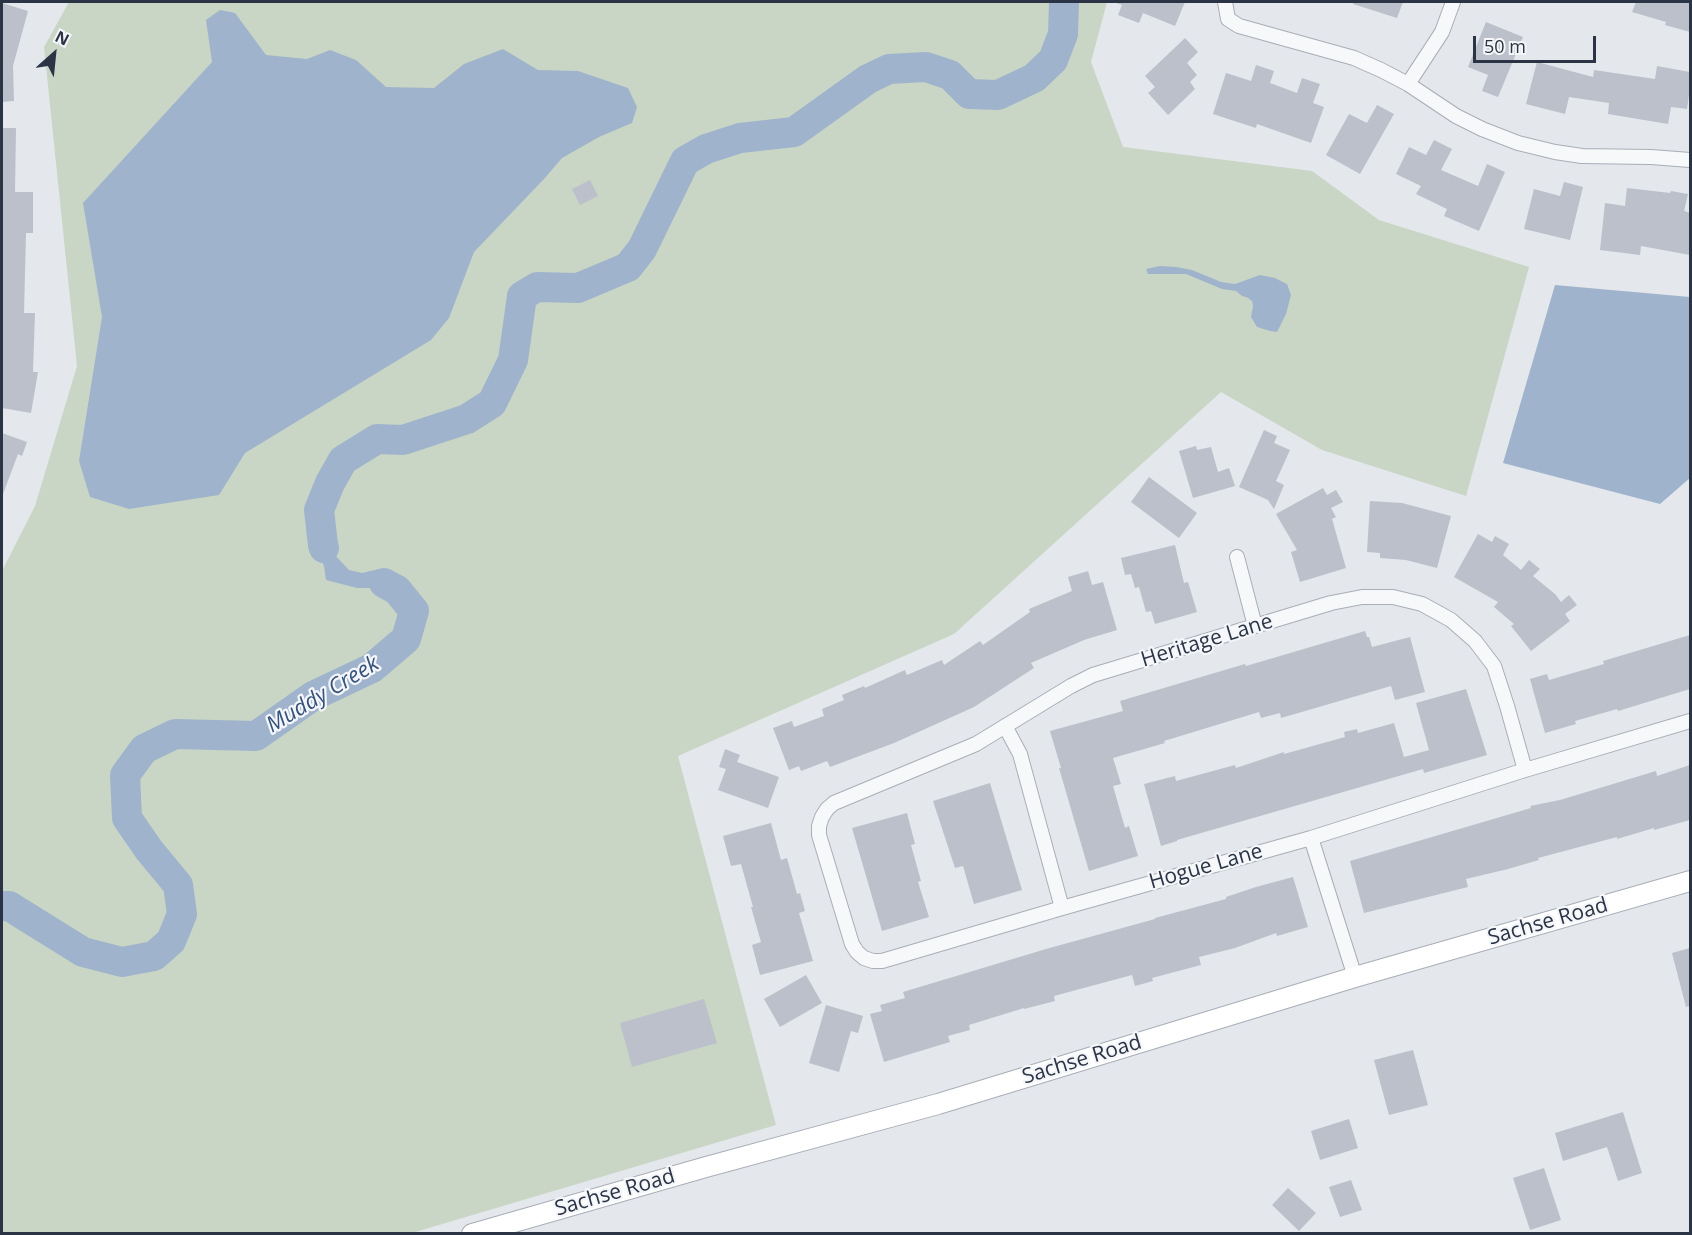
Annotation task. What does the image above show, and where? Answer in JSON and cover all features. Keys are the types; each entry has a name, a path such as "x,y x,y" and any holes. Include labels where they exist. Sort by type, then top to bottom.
{"main road":[{"name":"Sachse Road","path":"472,1233 938,1104 1355,977 1690,881"}],"street":[{"path":"1225,2 1228,19 1239,26 1354,58 1408,84 1456,116 1518,143 1582,156 1690,160"},
{"path":"1408,84 1442,32 1452,2"},
{"path":"1237,557 1256,626"},
{"name":"Heritage Lane","path":"822,817 834,803 976,744 1093,675 1331,603 1362,597 1393,597 1422,604 1451,620 1475,641 1494,666 1525,770"},
{"name":"Hogue Lane","path":"822,817 819,835 852,944 864,958 882,961 1311,838 1525,770 1690,721"},
{"path":"1005,726 1020,754 1062,908"},
{"path":"1311,838 1355,977"}],"green space":[{"path":"69,2 1107,2 1091,62 1123,147 1312,171 1379,220 1529,267 1466,496 1322,450 1221,392 954,634 678,756 776,1125 412,1233 2,1233 2,571 35,506 77,366 44,47"}],"water":[{"path":"220,10 235,13 266,55 307,59 330,50 356,60 386,87 434,88 464,64 503,49 538,70 578,71 628,88 637,107 632,123 599,137 562,158 474,252 449,318 431,340 245,453 219,495 129,509 90,497 79,461 102,317 83,203 212,62 206,20"},
{"path":"1160,266 1192,270 1221,282 1235,284 1260,275 1275,278 1287,284 1291,295 1286,314 1277,332 1257,327 1251,317 1252,301 1248,298 1236,291 1222,289 1186,274 1148,274 1146,269"},
{"path":"1555,285 1690,297 1690,478 1660,504 1503,463"},
{"path":"329,504 325,514 327,538 332,552 349,570 362,573 379,569 405,584 421,602 414,611 401,614 377,588 357,588 326,580 324,566 315,546 313,514"}],"building":[{"path":"1114,2 1185,2 1175,26 1143,13 1139,23 1118,15 1122,5"},
{"path":"1354,2 1403,2 1397,18 1353,4"},
{"path":"1636,2 1690,2 1690,32 1632,12"},
{"path":"2,3 28,11 13,66 14,101 2,102"},
{"path":"1486,22 1523,37 1498,97 1482,91 1488,75 1468,67"},
{"path":"1185,38 1198,52 1187,63 1197,75 1190,82 1195,89 1168,115 1148,93 1155,87 1145,76"},
{"path":"1537,62 1593,77 1594,70 1655,79 1657,66 1690,72 1687,109 1671,107 1668,124 1608,114 1609,103 1569,97 1565,114 1526,104"},
{"path":"1256,65 1274,71 1270,83 1297,93 1302,78 1320,84 1313,103 1324,107 1311,143 1257,124 1256,128 1213,114 1226,73 1251,81"},
{"path":"1377,105 1394,114 1360,174 1326,155 1349,114 1367,123"},
{"path":"2,128 16,128 15,192 33,192 33,233 26,233 24,313 35,313 33,372 38,372 31,413 2,408"},
{"path":"1434,140 1452,149 1441,170 1478,186 1487,164 1505,172 1479,231 1444,216 1447,209 1416,194 1421,186 1396,174 1409,147 1426,155"},
{"path":"590,180 598,196 580,205 572,189"},
{"path":"1564,182 1583,187 1570,240 1524,229 1534,189 1560,196"},
{"path":"1627,188 1688,194 1684,211 1690,213 1690,255 1641,246 1640,255 1600,250 1605,203 1625,206"},
{"path":"1264,430 1277,436 1274,443 1290,450 1276,481 1284,485 1274,509 1268,500 1239,487"},
{"path":"2,433 27,442 22,456 18,454 3,494 2,494"},
{"path":"1196,446 1197,450 1211,447 1218,472 1229,468 1235,486 1193,498 1179,451"},
{"path":"1149,477 1197,513 1179,538 1131,502"},
{"path":"1323,488 1327,495 1336,490 1343,502 1331,508 1336,517 1332,519 1346,568 1300,582 1291,552 1297,550 1276,514"},
{"path":"1370,501 1402,503 1451,516 1437,568 1406,560 1380,558 1380,553 1367,552"},
{"path":"1478,534 1492,542 1495,536 1509,544 1503,555 1521,570 1529,560 1540,569 1533,576 1561,602 1569,595 1577,605 1565,614 1570,621 1531,651 1511,626 1514,624 1494,607 1498,602 1454,577"},
{"path":"1175,545 1184,583 1188,582 1197,612 1155,624 1151,611 1146,612 1139,587 1135,588 1131,574 1125,575 1121,558"},
{"path":"1088,571 1092,585 1103,582 1117,630 1084,640 1031,663 1034,668 974,707 894,743 830,767 827,761 801,771 799,766 789,770 773,728 792,721 794,727 824,716 822,709 844,700 842,695 864,686 865,688 905,670 907,675 942,660 944,665 980,641 983,645 1030,612 1029,609 1072,591 1068,577"},
{"path":"1365,631 1372,647 1410,637 1425,692 1395,700 1391,686 1281,718 1280,713 1261,718 1259,712 1113,758 1121,784 1113,786 1125,828 1129,826 1138,856 1089,871 1050,731 1123,711 1120,701"},
{"path":"1690,635 1690,689 1618,711 1617,709 1575,721 1576,724 1545,733 1530,679 1547,674 1549,680"},
{"path":"1466,689 1487,755 1424,773 1423,769 1161,846 1144,784 1175,776 1176,781 1235,765 1236,768 1284,752 1284,754 1345,737 1344,732 1357,729 1358,733 1394,723 1404,757 1429,750 1416,703"},
{"path":"725,749 740,755 737,762 779,777 768,808 718,790 726,769 719,767"},
{"path":"1690,765 1690,820 1538,858 1539,860 1466,879 1468,887 1364,913 1350,861 1531,808 1530,806 1560,800 1656,771 1657,776"},
{"path":"990,783 1022,890 974,904 963,866 955,868 933,801"},
{"path":"907,813 915,844 911,845 921,881 918,882 929,917 882,931 852,828"},
{"path":"771,823 781,860 787,858 797,894 800,893 805,911 799,913 813,961 760,975 752,945 761,942 751,907 753,907 741,864 731,866 723,836"},
{"path":"1293,877 1308,927 1277,936 1276,933 1235,948 1199,957 1201,965 1152,978 1153,981 1135,986 1132,975 1054,996 1055,1001 969,1025 970,1030 948,1036 950,1042 884,1062 870,1014 882,1011 880,1005 905,998 903,992 1226,899 1226,897 1256,887"},
{"path":"1690,948 1690,1006 1686,1007 1672,953"},
{"path":"806,975 822,1003 780,1027 764,999"},
{"path":"704,999 717,1043 632,1067 620,1023"},
{"path":"826,1005 863,1016 858,1033 851,1031 839,1072 809,1063"},
{"path":"1413,1050 1428,1105 1389,1115 1374,1060"},
{"path":"1623,1112 1642,1173 1618,1181 1607,1147 1563,1161 1555,1133"},
{"path":"1349,1119 1358,1148 1320,1160 1311,1131"},
{"path":"1544,1168 1561,1220 1530,1230 1513,1178"},
{"path":"1351,1180 1362,1210 1340,1217 1329,1187"},
{"path":"1288,1188 1316,1213 1299,1231 1272,1205"}],"waterway":[{"name":"Muddy Creek","path":"324,548 319,510 343,460 377,439 403,440 467,419 492,403 513,360 522,296 537,287 578,288 628,267 642,249 685,161 706,149 740,138 794,132 868,79 889,69 926,67 950,75 969,94 998,95 1034,78 1053,60 1063,34 1064,2"},
{"name":"Muddy Creek","path":"2,906 9,906 83,952 122,962 154,956 171,941 182,914 178,885 149,850 127,818 125,775 144,749 175,734 256,736 313,696 372,668 406,639 414,611 397,590 384,583"}]}
